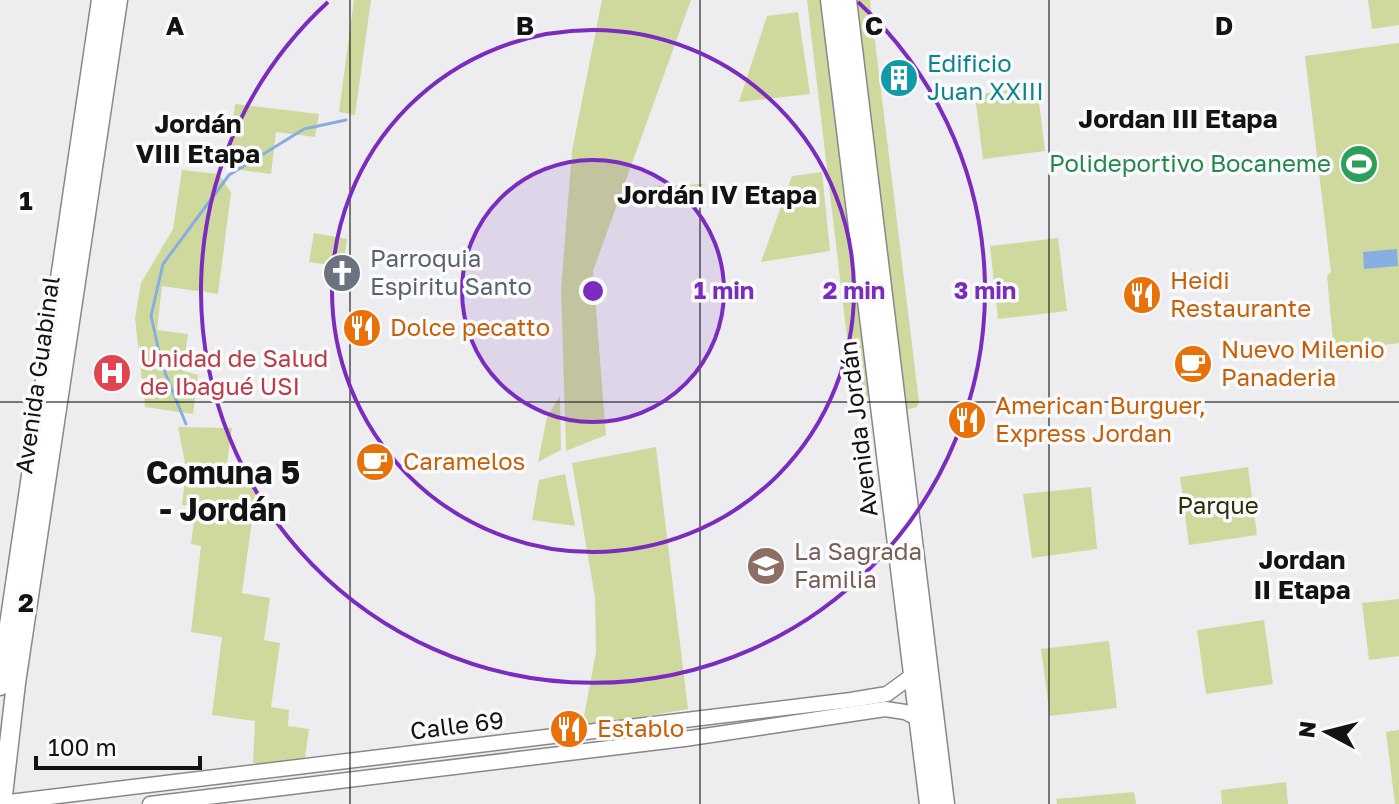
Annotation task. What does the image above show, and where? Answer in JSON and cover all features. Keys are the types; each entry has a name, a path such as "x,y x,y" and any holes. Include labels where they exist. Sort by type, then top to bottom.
{"main road":[{"name":"Avenida Guabinal","path":"0,686 101,0"},
{"name":"Avenida Guabinal","path":"1,803 16,683 118,0"},
{"name":"Avenida Jordán","path":"830,0 929,804"},
{"name":"Avenida Jordán","path":"847,0 945,804"}],"street":[{"name":"Calle 69","path":"1,803 863,698 887,694 913,675"},
{"name":"Calle 69","path":"150,804 684,739 888,708 919,719"}],"green space":[{"path":"354,0 371,0 355,115 339,112"},
{"path":"602,0 691,0 593,271 606,435 566,451 561,289 572,151"},
{"path":"807,0 822,0 870,396 858,398 853,388"},
{"path":"854,0 870,0 919,402 917,407 906,410 900,402"},
{"path":"1368,0 1399,0 1399,25 1372,29"},
{"path":"798,12 810,94 739,102 767,16"},
{"name":"Polideportivo Bocaneme","path":"1399,43 1399,343 1334,352 1327,276 1331,272 1305,56"},
{"path":"1037,86 1045,151 983,159 975,95"},
{"path":"235,104 319,114 315,137 276,132 271,174 227,168"},
{"path":"182,170 219,174 231,193 218,294 162,286 157,330 188,334 183,371 198,375 193,414 145,407 135,318 141,283 173,229"},
{"path":"822,172 830,251 761,262 792,176"},
{"path":"703,184 696,195 625,200 630,187"},
{"path":"314,233 347,239 343,267 309,262"},
{"path":"1058,238 1067,311 998,319 990,246"},
{"path":"560,396 561,450 538,462 547,417"},
{"path":"178,427 232,428 226,471 258,476 242,593 270,598 264,640 280,643 271,707 289,710 288,726 309,729 304,765 270,769 264,764 253,763 255,721 212,715 222,637 191,632 201,546 191,544 196,507 182,505 186,468"},
{"path":"656,447 688,709 582,727 596,652 595,597 572,463"},
{"name":"Parque","path":"1248,467 1257,535 1189,545 1180,477"},
{"path":"565,474 575,526 532,520 539,480"},
{"path":"1091,487 1097,549 1032,558 1023,494"},
{"path":"1399,599 1399,656 1369,660 1362,603"},
{"path":"1264,620 1273,684 1206,694 1197,630"},
{"path":"1109,641 1117,708 1050,716 1041,649"},
{"path":"1399,730 1399,804 1395,804 1386,732"},
{"path":"1286,782 1288,804 1222,804 1221,790"},
{"path":"1134,792 1136,804 1057,804 1056,799"}],"water":[{"path":"1397,249 1398,266 1364,269 1363,252"}],"waterway":[{"path":"186,424 162,365 151,316 163,264 229,175 304,129 346,120"}],"place":[{"name":"Edificio Juan XXIII","path":"899,78"},
{"name":"Polideportivo Bocaneme","path":"1359,164"},
{"name":"Parroquia Espiritu Santo","path":"342,273"},
{"name":"Heidi Restaurante","path":"1142,295"},
{"name":"Dolce pecatto","path":"362,328"},
{"name":"Nuevo Milenio Panaderia","path":"1193,364"},
{"name":"Unidad de Salud de Ibagué USI","path":"112,373"},
{"name":"American Burguer, Express Jordan","path":"967,420"},
{"name":"Caramelos","path":"375,462"},
{"name":"La Sagrada Familia","path":"766,566"},
{"name":"Establo","path":"569,729"}],"district":[{"name":"Jordan III Etapa","path":"1178,119"},
{"name":"Jordán VIII Etapa","path":"198,139"},
{"name":"Jordán IV Etapa","path":"717,195"},
{"name":"Comuna 5 - Jordán","path":"223,492"},
{"name":"Jordan II Etapa","path":"1302,575"}]}
